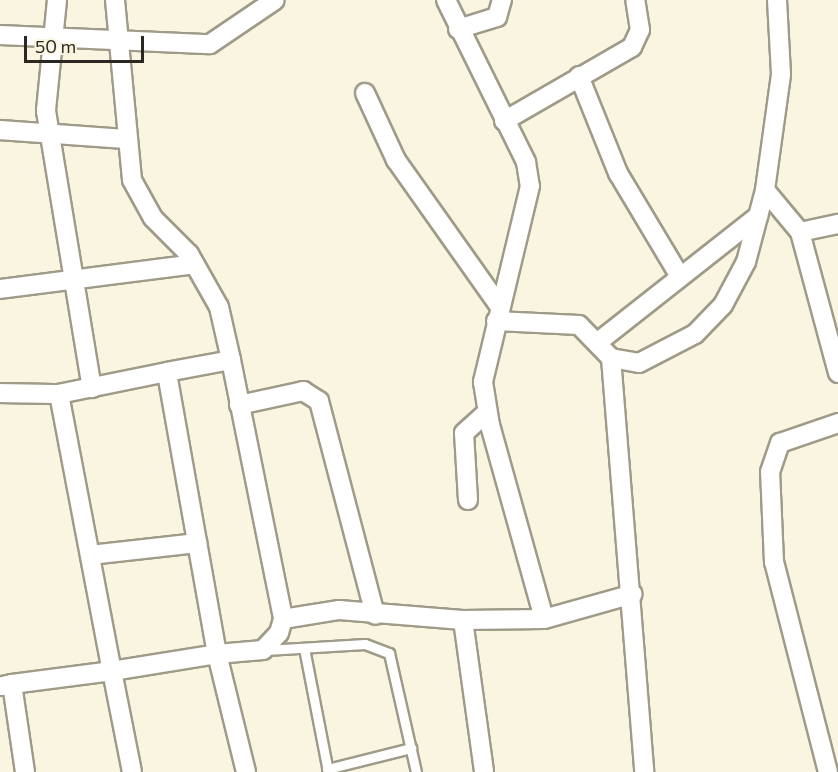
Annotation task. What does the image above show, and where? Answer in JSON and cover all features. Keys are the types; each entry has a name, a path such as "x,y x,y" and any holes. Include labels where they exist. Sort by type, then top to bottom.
{"street":[{"path":"57,0 46,111 92,388"},
{"path":"25,772 6,685 217,654 263,650 279,633 282,619 219,307 194,264 153,218 132,180 115,0"},
{"path":"0,35 53,41 210,44 275,0"},
{"path":"446,0 526,162 530,186 483,382 487,412 544,619"},
{"path":"459,29 497,17 502,0"},
{"path":"504,121 637,42 640,30 635,0"},
{"path":"611,358 639,363 695,334 723,305 746,262 765,190 781,74 777,0"},
{"path":"579,76 618,173 679,275"},
{"path":"365,93 396,160 498,314 571,323 588,329 611,358 633,594 644,772"},
{"path":"0,130 50,136 127,139"},
{"path":"765,190 800,232 838,373"},
{"path":"598,342 679,275 758,216"},
{"path":"800,232 838,224"},
{"path":"0,289 74,282 194,264"},
{"path":"0,393 59,394 231,360"},
{"path":"167,372 217,654 246,772"},
{"path":"239,405 303,391 319,401 375,615"},
{"path":"59,394 132,772"},
{"path":"468,500 464,433 487,412"},
{"path":"828,772 774,562 770,472 780,443 838,423"},
{"path":"90,555 197,543"},
{"path":"282,619 339,610 375,615 463,620 544,619 633,594"},
{"path":"463,620 484,772"}],"lane":[{"path":"263,650 365,644 389,653 416,772"},
{"path":"304,648 328,770 411,748"}]}
